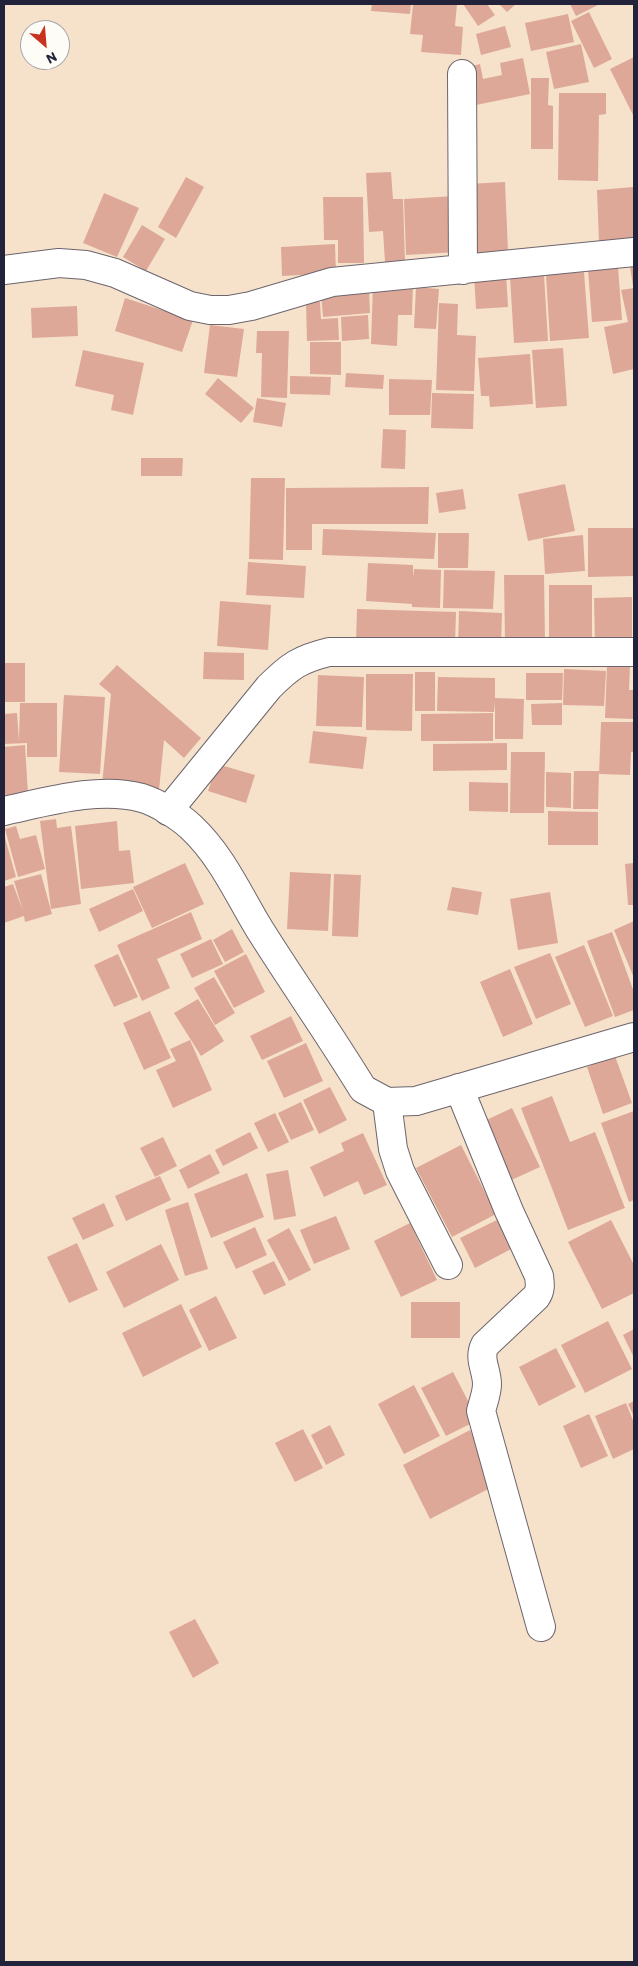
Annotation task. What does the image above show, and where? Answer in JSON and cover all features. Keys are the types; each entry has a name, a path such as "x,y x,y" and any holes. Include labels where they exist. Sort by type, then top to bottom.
{"street":[{"path":"462,74 463,270"},
{"path":"4,270 59,263 86,265 115,273 190,306 210,310 229,310 251,306 332,282 634,252"},
{"path":"168,811 269,687 286,670 308,657 329,652 634,652"},
{"path":"4,812 71,797 115,794 142,798 168,811 190,826 220,859 260,930 363,1089 387,1102 416,1101 633,1041"},
{"path":"459,1088 509,1211 539,1276 541,1285 536,1297 485,1345 481,1357 487,1384 481,1412 541,1628"},
{"path":"387,1102 393,1149 400,1171 448,1265"}],"building":[{"path":"372,4 411,4 410,14 371,11"},
{"path":"413,4 457,4 455,26 463,27 461,55 421,52 423,35 410,34"},
{"path":"463,4 487,4 495,15 478,26"},
{"path":"499,4 516,4 507,12"},
{"path":"570,4 600,4 576,16"},
{"path":"589,12 612,59 594,68 571,21"},
{"path":"568,14 574,42 531,51 525,23"},
{"path":"505,26 511,47 481,55 476,34"},
{"path":"581,44 589,82 554,89 546,52"},
{"path":"634,57 634,117 610,69"},
{"path":"523,58 530,94 471,106 463,68 480,64 483,79 502,75 500,63"},
{"path":"531,78 549,78 548,105 553,106 553,149 531,149"},
{"path":"559,93 606,93 606,114 599,115 598,181 558,180"},
{"path":"391,172 393,199 403,199 405,261 385,262 383,231 369,232 366,173"},
{"path":"186,177 204,187 176,238 158,227"},
{"path":"505,182 508,251 471,253 468,184"},
{"path":"634,187 634,241 599,243 597,190"},
{"path":"104,193 139,208 117,257 83,243"},
{"path":"455,196 458,252 406,255 404,199"},
{"path":"323,197 363,197 364,263 338,263 338,240 324,240"},
{"path":"142,225 165,239 146,271 123,257"},
{"path":"335,244 336,273 282,276 281,247"},
{"path":"634,266 634,285 633,286 630,267"},
{"path":"618,267 622,320 592,322 588,270"},
{"path":"506,272 508,307 476,309 474,274"},
{"path":"584,272 589,338 550,341 546,275"},
{"path":"544,275 548,341 514,343 510,277"},
{"path":"373,284 413,285 412,315 398,315 397,346 371,344"},
{"path":"416,287 439,289 436,329 414,328"},
{"path":"369,288 370,313 323,317 321,292"},
{"path":"634,288 634,369 613,374 604,327 628,322 621,290"},
{"path":"125,298 193,320 182,352 115,331"},
{"path":"306,302 320,302 321,319 338,318 339,340 307,341"},
{"path":"439,303 458,304 457,335 476,336 474,391 436,390"},
{"path":"77,306 78,336 32,338 31,308"},
{"path":"368,315 369,339 342,341 341,317"},
{"path":"210,325 244,329 237,377 204,373"},
{"path":"257,331 289,331 287,398 261,397 262,353 256,353"},
{"path":"310,342 341,342 341,375 310,374"},
{"path":"563,348 567,406 536,408 532,350"},
{"path":"83,350 144,363 133,415 111,410 114,395 75,386"},
{"path":"530,354 533,404 490,407 489,396 481,396 478,358"},
{"path":"346,373 384,375 383,389 345,387"},
{"path":"290,376 331,377 330,395 290,394"},
{"path":"218,378 254,408 241,423 205,394"},
{"path":"389,379 432,380 430,415 389,415"},
{"path":"432,393 474,394 473,429 431,428"},
{"path":"257,398 286,403 282,427 253,422"},
{"path":"383,429 406,430 405,469 381,468"},
{"path":"141,458 183,458 182,476 141,476"},
{"path":"251,478 285,478 283,560 249,559"},
{"path":"565,484 575,531 528,541 518,494"},
{"path":"429,487 428,524 312,524 312,550 286,550 286,488"},
{"path":"463,489 466,509 439,513 436,493"},
{"path":"588,528 634,528 634,576 588,577"},
{"path":"323,529 436,533 434,559 322,555"},
{"path":"438,533 469,533 468,568 438,568"},
{"path":"583,535 585,571 545,574 543,539"},
{"path":"248,562 306,566 304,598 246,595"},
{"path":"368,563 413,565 413,578 414,569 441,570 440,608 412,607 412,604 366,601"},
{"path":"444,570 495,571 493,609 443,608"},
{"path":"504,575 544,575 545,642 505,643"},
{"path":"549,585 592,585 592,642 549,643"},
{"path":"632,597 632,643 595,643 594,598"},
{"path":"220,601 271,605 268,650 217,646"},
{"path":"357,609 456,612 455,644 356,641"},
{"path":"459,611 502,613 501,647 458,645"},
{"path":"204,652 244,653 244,680 203,679"},
{"path":"4,663 25,663 25,702 4,702"},
{"path":"117,665 201,738 184,758 164,740 159,790 102,785 111,694 99,684"},
{"path":"607,665 630,665 629,690 634,690 634,719 605,718"},
{"path":"564,669 606,671 604,706 563,705"},
{"path":"415,672 435,672 435,711 415,711"},
{"path":"526,673 563,673 562,700 526,700"},
{"path":"366,674 413,674 412,731 366,730"},
{"path":"318,675 364,677 362,727 316,726"},
{"path":"438,677 495,678 495,698 524,699 523,739 495,739 495,702 494,712 437,711"},
{"path":"64,695 105,697 100,774 59,772"},
{"path":"20,703 57,703 57,757 27,757 27,743 4,744 4,714 17,713 19,741"},
{"path":"562,703 562,725 532,725 531,704"},
{"path":"493,713 493,741 421,741 421,714"},
{"path":"601,722 634,722 634,752 631,752 630,775 599,774"},
{"path":"313,731 367,737 363,769 309,763"},
{"path":"507,743 507,770 433,771 433,744"},
{"path":"25,745 28,794 4,795 4,747"},
{"path":"511,752 545,752 544,813 510,813"},
{"path":"217,764 255,775 246,803 208,791"},
{"path":"574,771 599,771 598,809 573,809"},
{"path":"546,772 571,773 571,808 546,807"},
{"path":"469,782 508,783 508,812 469,811"},
{"path":"548,811 598,812 598,845 548,845"},
{"path":"56,819 57,828 71,826 81,904 51,909 40,821"},
{"path":"117,821 119,851 130,850 134,883 81,889 75,826"},
{"path":"16,826 20,839 36,835 45,869 18,877 5,829"},
{"path":"4,834 16,877 4,881"},
{"path":"185,863 204,904 152,928 133,887"},
{"path":"634,863 634,905 628,905 625,864"},
{"path":"290,872 331,874 328,931 287,929"},
{"path":"41,874 52,914 25,922 24,916 4,923 4,887 13,884 23,911 14,881"},
{"path":"334,874 361,875 358,937 332,936"},
{"path":"452,887 482,892 478,915 447,910"},
{"path":"133,889 143,911 99,932 89,909"},
{"path":"550,892 558,943 518,950 510,899"},
{"path":"191,912 202,939 157,959 170,988 142,1001 117,945"},
{"path":"634,921 634,978 614,930"},
{"path":"232,929 244,952 225,962 213,940"},
{"path":"612,932 634,992 634,1010 615,1017 587,941"},
{"path":"211,939 223,964 192,978 180,954"},
{"path":"584,945 613,1016 585,1027 555,957"},
{"path":"550,953 571,1004 536,1019 514,967"},
{"path":"118,954 138,997 114,1007 94,965"},
{"path":"246,954 265,992 234,1008 214,971"},
{"path":"510,969 533,1024 503,1037 480,982"},
{"path":"214,977 235,1013 215,1025 194,988"},
{"path":"198,999 224,1041 201,1056 174,1013"},
{"path":"150,1011 171,1058 144,1070 123,1023"},
{"path":"291,1016 303,1041 262,1060 250,1036"},
{"path":"190,1040 212,1090 173,1108 156,1070 176,1061 170,1049"},
{"path":"306,1043 323,1081 284,1098 267,1061"},
{"path":"615,1056 632,1103 603,1114 587,1067"},
{"path":"330,1087 347,1120 319,1134 303,1100"},
{"path":"552,1096 570,1142 595,1132 625,1208 568,1230 521,1108"},
{"path":"301,1102 314,1130 291,1140 278,1113"},
{"path":"512,1108 540,1167 507,1182 480,1123"},
{"path":"634,1111 634,1200 629,1202 601,1123"},
{"path":"275,1113 289,1142 268,1152 254,1123"},
{"path":"250,1132 258,1148 223,1166 215,1150"},
{"path":"363,1133 387,1185 364,1195 358,1181 324,1197 310,1167 344,1151 341,1143"},
{"path":"163,1137 177,1166 155,1177 140,1148"},
{"path":"461,1145 496,1214 452,1237 416,1168"},
{"path":"210,1154 220,1173 188,1189 179,1170"},
{"path":"288,1170 296,1216 274,1220 266,1174"},
{"path":"247,1173 264,1217 211,1238 194,1194"},
{"path":"160,1176 171,1200 126,1221 115,1196"},
{"path":"188,1202 208,1269 185,1276 165,1210"},
{"path":"104,1203 114,1226 83,1240 72,1218"},
{"path":"336,1216 350,1249 314,1264 300,1230"},
{"path":"499,1219 513,1248 475,1268 460,1238"},
{"path":"611,1220 634,1265 634,1293 602,1309 568,1242"},
{"path":"410,1223 437,1280 401,1297 374,1241"},
{"path":"255,1227 267,1255 236,1269 223,1242"},
{"path":"289,1228 311,1270 289,1281 267,1240"},
{"path":"77,1243 98,1290 69,1303 47,1257"},
{"path":"161,1244 179,1280 124,1308 106,1272"},
{"path":"274,1261 286,1285 264,1295 252,1271"},
{"path":"216,1296 237,1338 209,1351 189,1310"},
{"path":"411,1302 460,1302 460,1338 411,1338"},
{"path":"181,1304 202,1347 143,1377 122,1333"},
{"path":"608,1321 632,1369 585,1393 561,1345"},
{"path":"634,1329 634,1358 623,1335"},
{"path":"556,1348 576,1387 539,1406 519,1367"},
{"path":"453,1372 478,1420 446,1436 421,1388"},
{"path":"414,1385 440,1436 404,1454 378,1404"},
{"path":"634,1401 634,1417 628,1404"},
{"path":"626,1403 634,1423 634,1449 613,1459 595,1416"},
{"path":"589,1414 608,1456 581,1468 563,1426"},
{"path":"330,1425 345,1455 326,1465 311,1435"},
{"path":"303,1429 323,1468 295,1482 275,1443"},
{"path":"470,1430 498,1484 430,1519 403,1465"},
{"path":"195,1619 219,1663 193,1678 169,1632"}]}
